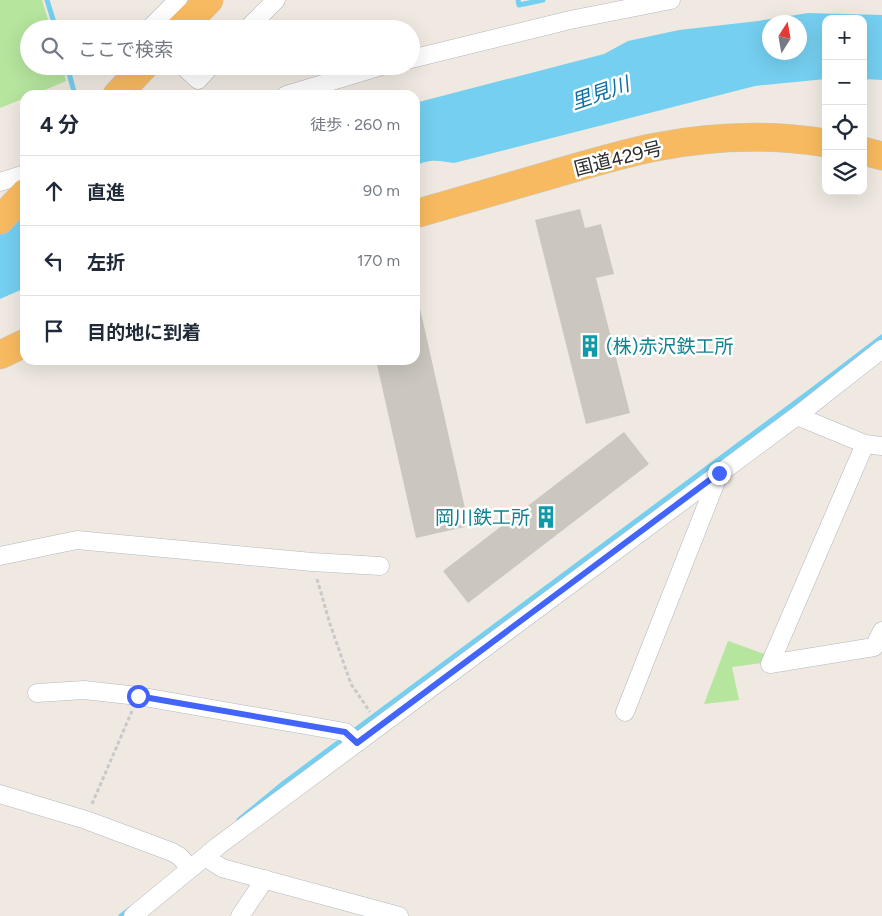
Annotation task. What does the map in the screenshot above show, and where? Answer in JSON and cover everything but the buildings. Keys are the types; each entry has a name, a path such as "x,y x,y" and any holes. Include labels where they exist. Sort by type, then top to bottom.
{"highway":[{"path":"189,20 209,0"},
{"path":"121,90 135,75"},
{"name":"国道429号","path":"420,213 601,160 656,147 703,140 749,138 799,139 822,142"},
{"path":"867,152 882,156"},
{"path":"0,220 20,198"},
{"path":"0,355 20,345"}],"street":[{"path":"158,20 178,0"},
{"path":"256,20 276,0"},
{"path":"420,57 570,20 671,0"},
{"path":"192,75 198,80 203,75"},
{"path":"303,90 352,75"},
{"path":"0,182 20,176"},
{"path":"133,916 186,863 204,857 352,738 797,416 882,349"},
{"path":"797,416 864,444 882,446"},
{"path":"864,444 770,664 874,648 882,631"},
{"path":"625,712 719,473"},
{"path":"0,556 77,540 312,562 380,566"},
{"path":"37,693 84,690 138,696 352,738"},
{"path":"0,794 86,820 186,863"},
{"path":"204,857 222,868 265,879 362,911 399,916"},
{"path":"240,916 265,879"}],"path":[{"path":"312,562 330,624 351,684 371,713"},
{"path":"86,820 138,696"}],"green space":[{"path":"0,0 42,0 48,20 20,20 20,75 64,75 66,81 45,90 20,90 20,100 0,108"},
{"path":"728,641 765,654 762,663 732,667 739,700 704,704"}],"water":[{"name":"里見川","path":"808,13 882,15 882,80 867,79 867,15 822,15 822,79 755,86 454,163 430,161 420,164 420,102 604,54 628,41 679,30 762,20 762,60 807,60 807,15 796,15"},
{"path":"20,217 20,290 0,299 0,224"}],"waterway":[{"path":"47,0 53,20"},
{"path":"518,0 519,5 543,0"},
{"path":"69,75 74,90"},
{"path":"239,820 284,783 882,337"},
{"path":"121,916 130,909"}],"place":[{"name":"(株)赤沢鉄工所","path":"590,346"},
{"name":"岡川鉄工所","path":"546,517"}],"route":[{"path":"138,696 345,732 357,743 719,473"}]}
